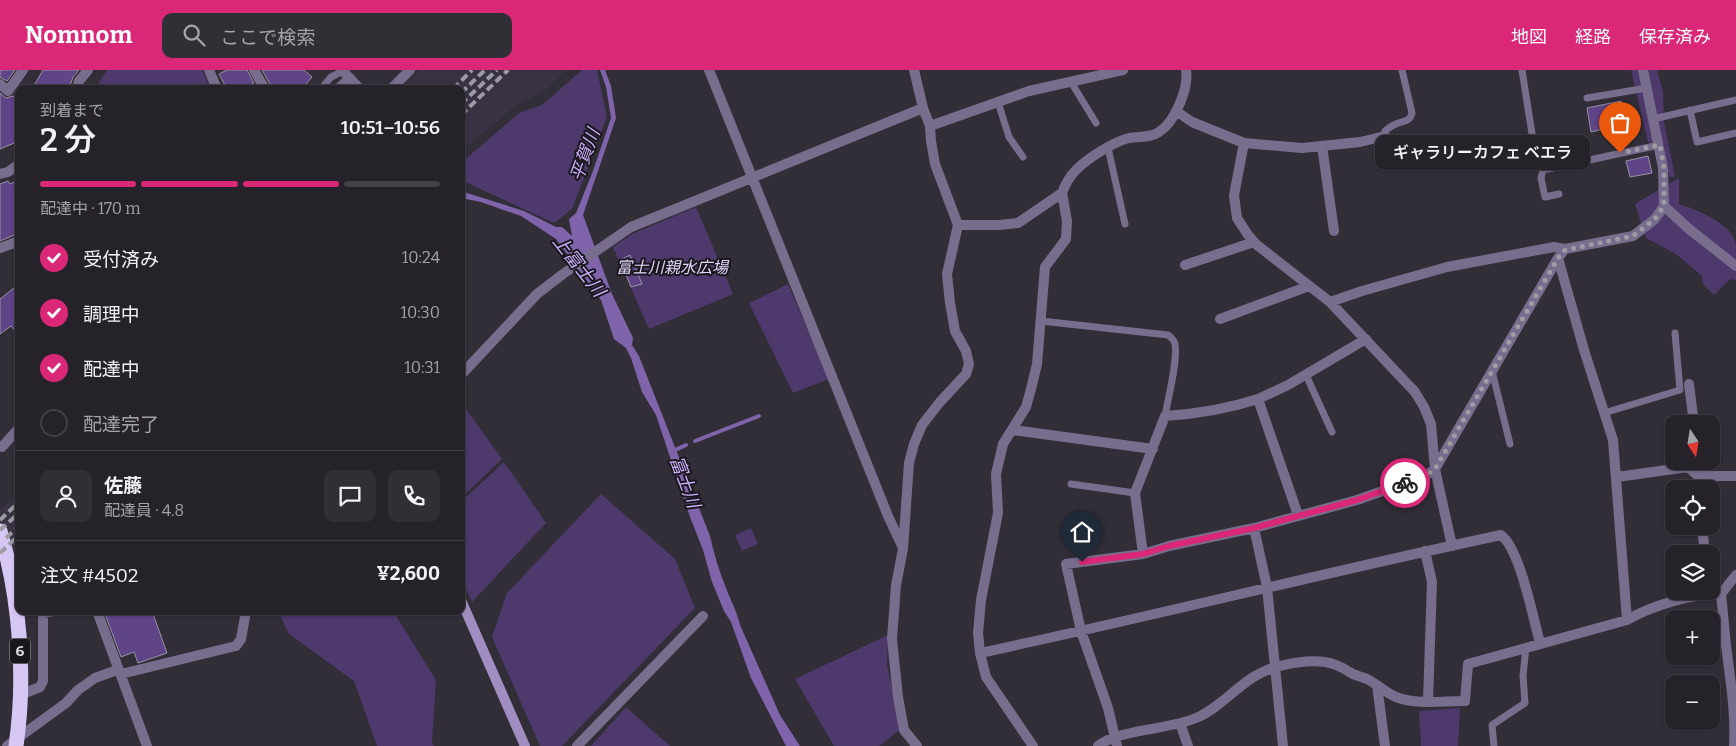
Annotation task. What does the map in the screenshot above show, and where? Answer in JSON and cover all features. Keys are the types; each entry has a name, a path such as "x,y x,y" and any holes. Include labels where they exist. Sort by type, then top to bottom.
{"highway":[{"name":"6","path":"0,531 15,604"},
{"name":"6","path":"14,744 20,695 20,645 17,615"}],"street":[{"path":"0,84 8,91 23,70"},
{"path":"78,85 88,70"},
{"path":"209,70 215,85"},
{"path":"254,70 263,85"},
{"path":"395,85 410,70"},
{"path":"709,70 888,516 903,549"},
{"path":"914,70 923,108 930,126 935,164 958,225 947,274 955,331 966,351 968,364 966,374 940,402 922,426 914,444 909,463 903,549 896,584 892,639 898,697 904,730 917,746"},
{"path":"930,126 1028,91 1123,70"},
{"path":"958,225 1018,223 1062,193 1075,170 1108,148 1128,138 1151,136 1159,133 1176,111 1182,97 1186,70"},
{"path":"1330,302 1362,290 1447,267 1554,247 1565,250 1633,236 1655,219 1664,206 1664,168 1643,70"},
{"path":"346,74 356,85"},
{"path":"465,371 537,294 607,242 639,224 923,108"},
{"path":"1176,111 1192,122 1244,143 1302,148 1360,142 1385,136"},
{"path":"1244,143 1234,195 1237,218 1254,242 1330,302 1415,392 1431,424 1435,469 1452,546"},
{"path":"1322,146 1334,231"},
{"path":"0,174 8,172 15,167"},
{"path":"1034,746 986,677 980,653 978,633 981,600 998,512 996,474 1003,444 1026,407 1037,364 1045,267 1066,239 1067,221 1062,193"},
{"path":"1664,206 1689,229 1736,266"},
{"path":"0,248 15,242"},
{"path":"1185,265 1254,242"},
{"path":"1116,742 1108,708 1081,631 1066,564 1143,554 1169,546 1254,528 1357,500 1425,476 1435,469 1558,258 1565,250"},
{"path":"1558,258 1584,350 1613,440 1627,620"},
{"path":"1220,319 1309,286"},
{"path":"1143,554 1135,493 1165,416 1191,415 1258,399 1306,376 1366,339"},
{"path":"1689,384 1693,415"},
{"path":"1258,399 1298,515"},
{"path":"1013,430 1152,449"},
{"path":"2,447 15,432"},
{"path":"1617,477 1688,468 1698,476 1736,476"},
{"path":"1698,470 1698,480"},
{"path":"1254,528 1267,587 1283,746"},
{"path":"980,653 1501,535 1506,539 1520,569 1540,643"},
{"path":"1425,551 1432,582 1428,701"},
{"path":"1720,589 1736,575"},
{"path":"1098,746 1197,718 1215,708 1253,678 1274,667 1318,661 1335,664 1395,697 1415,702 1464,701 1468,664 1627,620 1648,609 1686,600"},
{"path":"1716,600 1732,686 1735,724 1734,746"},
{"path":"465,609 525,746"},
{"path":"20,695 40,687 43,681 46,615"},
{"path":"98,615 147,746"},
{"path":"14,744 95,678 236,646 241,640 245,615"},
{"path":"577,746 703,616"},
{"path":"1376,685 1385,746"},
{"path":"1180,723 1188,746"}],"lane":[{"path":"1385,136 1385,131 1411,117 1412,113 1402,70"},
{"path":"1522,70 1536,160 1543,170 1541,178 1545,197 1559,194"},
{"path":"324,85 331,77 346,74"},
{"path":"1071,82 1096,123"},
{"path":"1587,98 1647,88"},
{"path":"1653,119 1736,100"},
{"path":"998,102 1010,137 1023,156"},
{"path":"1690,110 1697,142 1736,133"},
{"path":"1543,170 1660,145"},
{"path":"1108,148 1126,224"},
{"path":"1040,322 1168,335 1173,339 1176,354 1165,416"},
{"path":"1604,413 1680,390 1675,333"},
{"path":"1492,371 1510,444"},
{"path":"1306,376 1332,432"},
{"path":"1071,484 1135,493"},
{"path":"1494,746 1492,725 1525,703 1523,676 1526,648"}],"shaded area":[{"path":"419,70 566,70 546,90 514,107 465,149 465,85 405,85"},
{"path":"15,497 15,547 0,560 0,510"}],"green space":[{"path":"107,70 202,70 209,85 98,85"},
{"path":"582,70 597,70 607,117 572,209 554,223 465,182 465,160 519,113 542,105"},
{"path":"1631,70 1657,70 1663,92 1664,122 1675,177 1669,177 1663,143 1648,142"},
{"path":"1679,178 1679,204 1713,218 1728,230 1736,244 1736,280 1730,279 1714,295 1703,284 1702,276 1676,254 1646,238 1635,204"},
{"name":"富士川親水広場","path":"696,207 733,294 649,329 613,247 632,234"},
{"path":"788,284 829,379 793,393 749,303"},
{"path":"465,408 502,459 465,494"},
{"path":"504,462 546,523 472,602 465,587 465,498"},
{"path":"601,494 675,559 695,608 562,746 540,746 492,637 507,593"},
{"path":"751,528 758,544 742,551 735,535"},
{"path":"280,615 395,615 436,680 432,743 434,746 377,746 354,681 289,634"},
{"path":"888,635 887,665 901,729 879,746 834,746 795,679"},
{"path":"626,707 670,746 591,746"},
{"path":"1460,708 1458,746 1421,746 1419,711"}],"water":[{"path":"600,70 605,70 611,86 616,118 583,215 612,294 633,338 632,345 639,356 710,536 723,582 740,625 780,715 800,746 786,746 751,678 731,622 724,611 712,582 703,550 656,415 642,392 626,348 614,339 601,300 556,239 521,216 481,202 465,199 465,192 524,211 556,227 562,227 572,236 569,219 576,213 611,118 606,87"}],"building":[{"path":"0,70 15,70 7,81 0,77"},
{"path":"43,70 79,70 68,85 34,85"},
{"path":"227,70 247,70 254,83 250,85 225,85 219,74"},
{"path":"262,70 304,70 312,77 305,85 270,84"},
{"path":"0,93 6,98 15,97 15,143 0,149"},
{"path":"1621,101 1625,124 1591,132 1587,108"},
{"path":"1648,156 1652,173 1630,177 1626,161"},
{"path":"8,181 10,184 15,182 15,235 0,241 0,184"},
{"path":"630,255 642,284 631,287 620,260"},
{"path":"15,287 15,330 11,326 0,334 0,299"},
{"path":"105,615 153,615 167,653 138,663 134,652 121,657"}],"waterway":[{"path":"695,441 759,416"},
{"name":"富士川","path":"673,451 686,445"}],"railway":[{"path":"457,85 472,70"},
{"path":"465,89 485,70"},
{"path":"465,100 497,70"},
{"path":"465,111 508,70"},
{"path":"0,520 15,506"},
{"path":"0,530 15,517"},
{"path":"6,538 15,530"},
{"path":"0,553 15,539"}],"way so far":[{"path":"1405,483 1425,476 1435,469 1558,258 1565,250 1633,236 1655,219 1664,206 1664,168 1660,145 1620,153"}],"place":[{"name":"ギャラリーカフェ ベエラ","path":"1620,153"}],"route":[{"path":"1082,562 1143,554 1169,546 1254,528 1357,500 1405,483"}],"water label":[{"name":"平賀川","path":"585,155"},
{"name":"上富士川","path":"579,266"}]}
